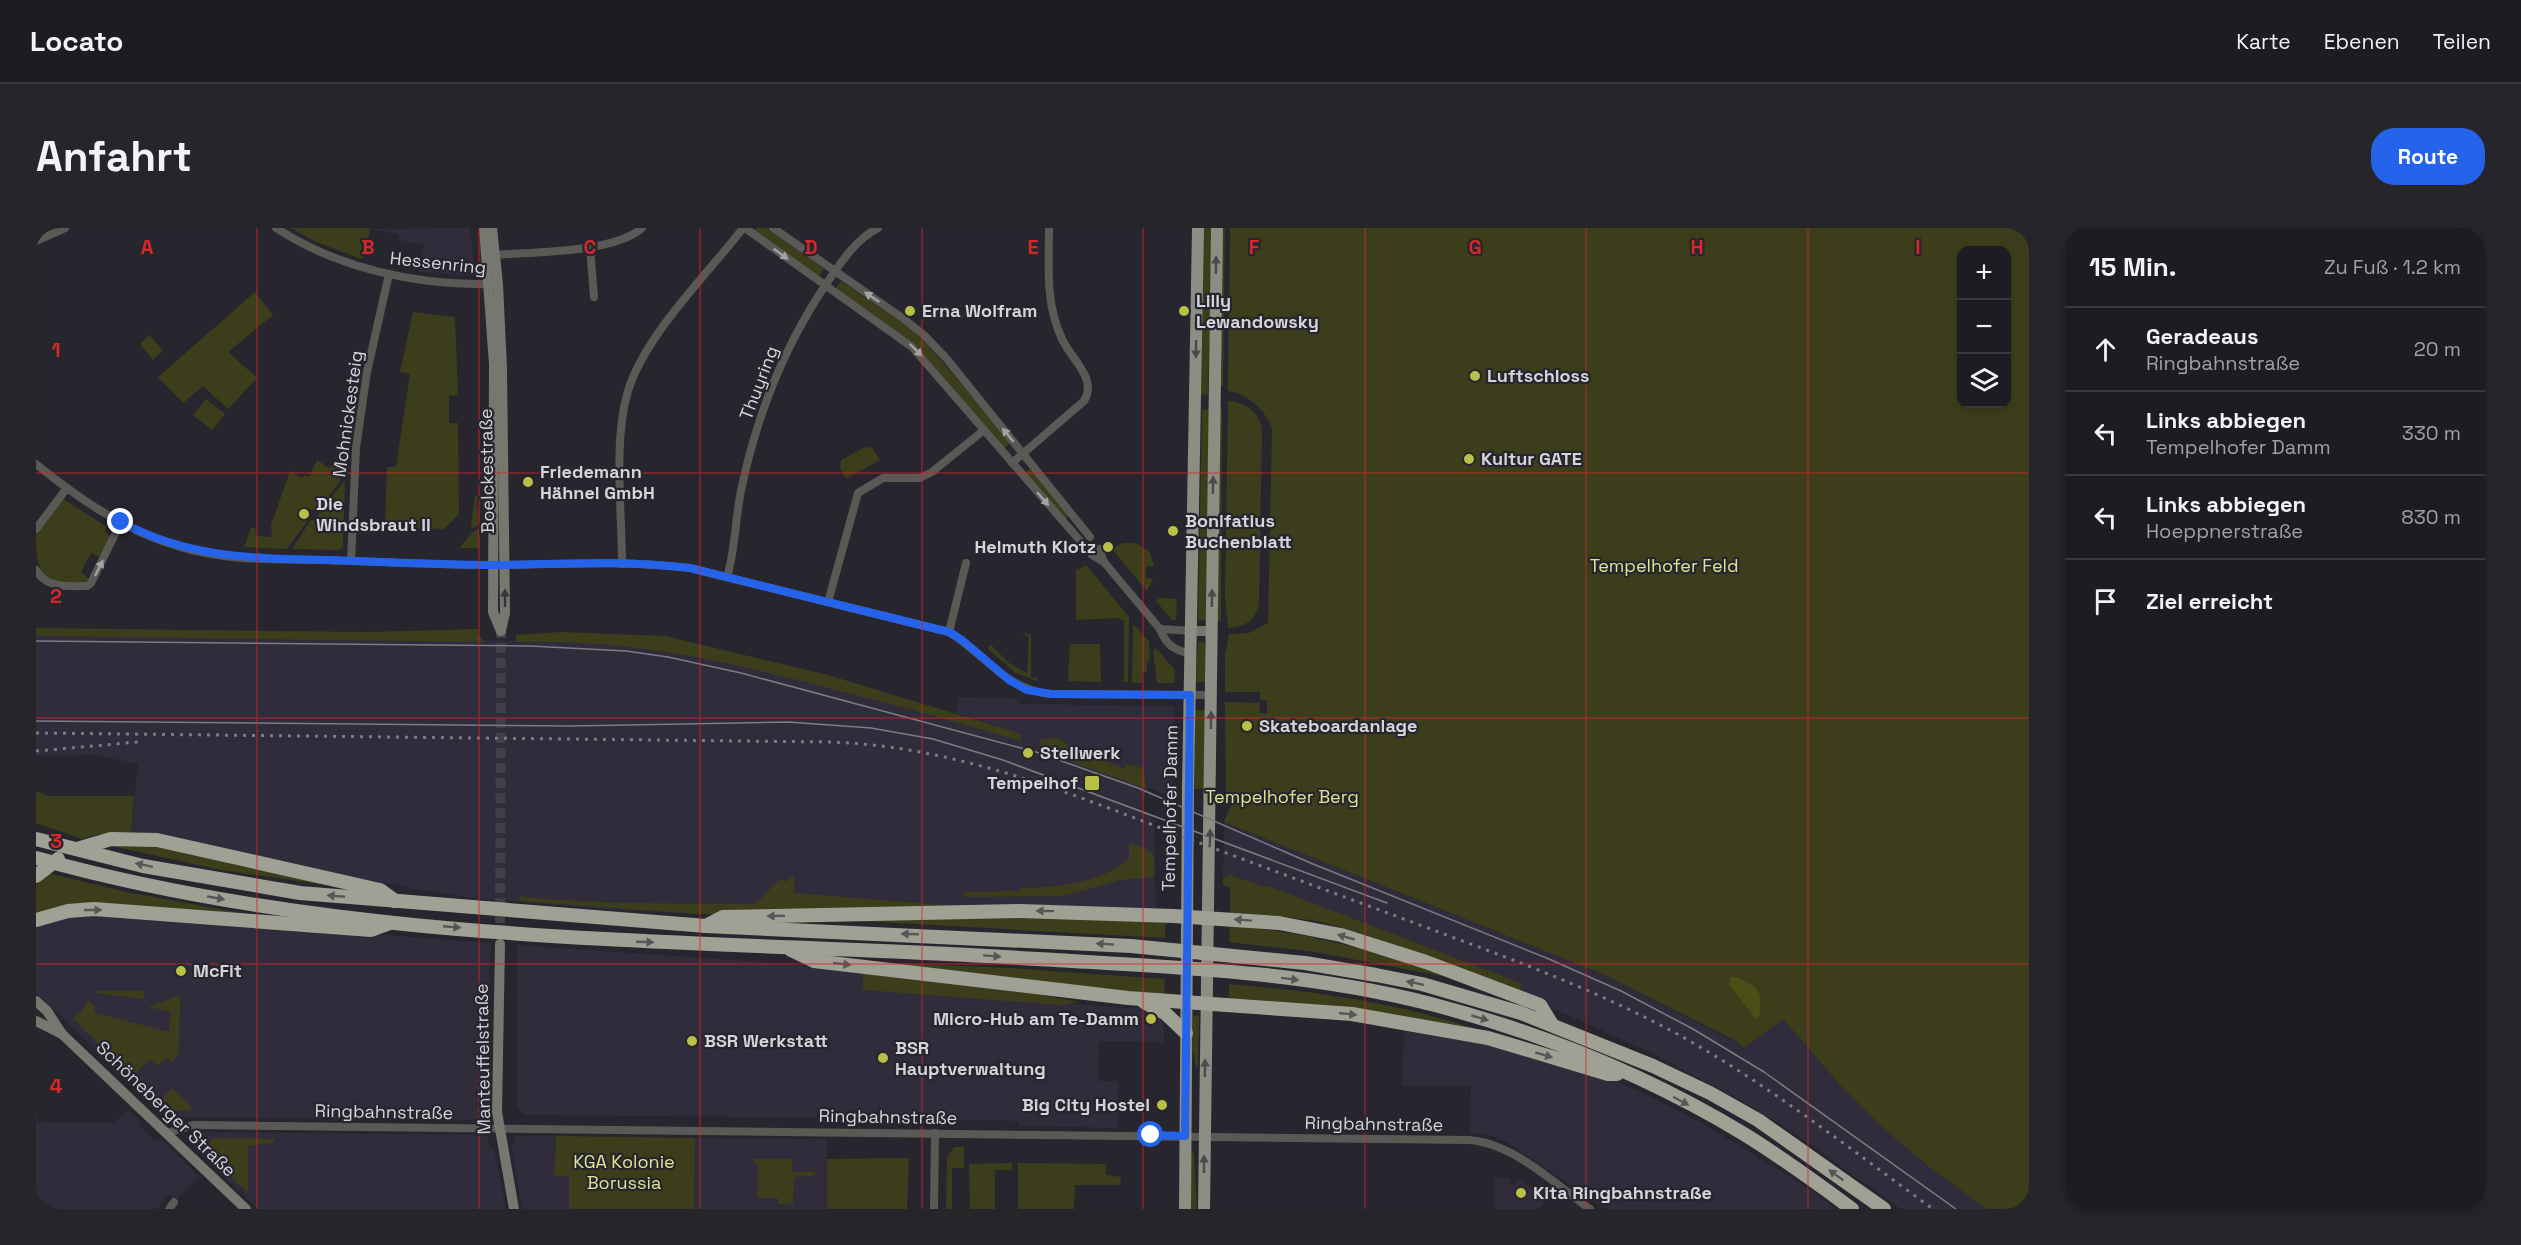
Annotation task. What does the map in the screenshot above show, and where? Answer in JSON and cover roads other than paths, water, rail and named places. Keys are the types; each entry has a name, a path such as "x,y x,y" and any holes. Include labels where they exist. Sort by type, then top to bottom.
{"highway":[{"path":"36,838 143,866 300,893 706,926 932,935 1163,948 1328,966 1422,984 1551,1023 1710,1093 1758,1120 1884,1209"},
{"path":"36,876 68,853 88,844 127,838 157,840 380,890 394,901"},
{"path":"36,858 134,882 222,900 393,922 587,940 982,955 1162,967 1231,972 1335,985 1430,1004 1517,1030 1572,1049 1630,1074 1743,1133 1852,1209"},
{"path":"36,920 68,911 94,909 371,930 393,922"},
{"path":"706,926 723,917 1019,911 1279,923 1321,930 1388,949 1540,1005 1551,1023"},
{"path":"786,948 814,961 1134,998 1352,1014 1488,1038 1608,1074 1630,1074"},
{"path":"1134,998 1165,1012 1186,1033"}],"main road":[{"name":"Boelckestraße","path":"484,228 494,284 502,379 506,565 505,614 501,631 493,612 495,444 494,284 495,255 492,228"},
{"name":"Tempelhofer Damm","path":"1185,1209 1187,917 1198,228"},
{"path":"1204,1209 1217,228"},
{"path":"1195,399 1215,397"},
{"path":"1192,631 1211,631"},
{"name":"Manteuffelstraße","path":"500,944 497,1037 499,1128 514,1209"},
{"name":"Schöneberger Straße","path":"36,1001 47,1011 62,1034 246,1209"},
{"name":"Schöneberger Straße","path":"36,1021 62,1034"}],"street":[{"path":"36,241 65,228"},
{"name":"Hessenring","path":"276,228 303,243 348,262 388,274 435,282 494,284"},
{"path":"495,255 590,247 626,239 642,228"},
{"path":"622,564 622,431 624,408 630,383 650,343 744,228 906,341 925,359 1082,543"},
{"path":"773,228 924,335 946,358 1090,537"},
{"name":"Thuyring","path":"727,577 749,453 789,345 803,318 856,243 878,228"},
{"path":"1012,463 1084,401 1089,389 1087,379 1060,337 1051,309 1048,290 1049,228"},
{"path":"590,247 594,297"},
{"name":"Mohnickesteig","path":"351,561 356,448 368,372 388,274"},
{"path":"828,602 858,493 884,478 905,480 926,476 984,430"},
{"path":"36,464 94,508 121,522 172,545 218,555 493,565 658,564 690,568 949,632 962,640 1009,680 1027,690 1051,694 1211,695"},
{"path":"36,529 67,488"},
{"path":"36,570 40,578 53,585 87,586 91,583 121,522"},
{"path":"1072,532 1081,524"},
{"path":"1099,549 1104,562 1160,629 1168,645 1191,654"},
{"path":"1092,555 1104,562"},
{"path":"949,632 966,562"},
{"path":"1160,629 1192,631"},
{"name":"Ringbahnstraße","path":"167,1133 193,1125 1204,1136 1484,1142 1514,1155 1590,1209"},
{"path":"934,1209 935,1133"}],"tunnel":[{"path":"500,938 501,631"}],"tram line":[{"path":"36,641 530,646 626,651 668,657 741,673 1036,752 1138,788 1313,864 1549,959 1621,991 1693,1029 1764,1072 1956,1209"},
{"path":"36,721 571,726 788,722 871,728 933,739 1003,760 1387,903"}],"railway":[{"path":"36,733 831,742 882,746 932,754 981,766 1030,780 1125,814 1489,951 1604,998 1660,1025 1720,1059 1813,1121 1933,1209"},
{"path":"36,751 138,742"}],"place":[{"name":"Erna Wolfram","path":"910,311"},
{"name":"Lilly Lewandowsky","path":"1184,311"},
{"name":"Luftschloss","path":"1475,376"},
{"name":"Kultur GATE","path":"1469,459"},
{"name":"Friedemann Hähnel GmbH","path":"528,482"},
{"name":"Die Windsbraut II","path":"304,514"},
{"name":"Bonifatius Buchenblatt","path":"1173,531"},
{"name":"Helmuth Klotz","path":"1108,547"},
{"name":"Skateboardanlage","path":"1247,726"},
{"name":"Stellwerk","path":"1028,753"},
{"name":"Tempelhof","path":"1092,783"},
{"name":"McFit","path":"181,971"},
{"name":"Micro-Hub am Te-Damm","path":"1151,1019"},
{"name":"BSR Werkstatt","path":"692,1041"},
{"name":"BSR Hauptverwaltung","path":"883,1058"},
{"name":"Big City Hostel","path":"1162,1105"},
{"name":"Kita Ringbahnstraße","path":"1521,1193"}],"park label":[{"name":"Tempelhofer Feld","path":"1664,566"},
{"name":"Tempelhofer Berg","path":"1282,797"},
{"name":"KGA Kolonie Borussia","path":"624,1172"}]}
